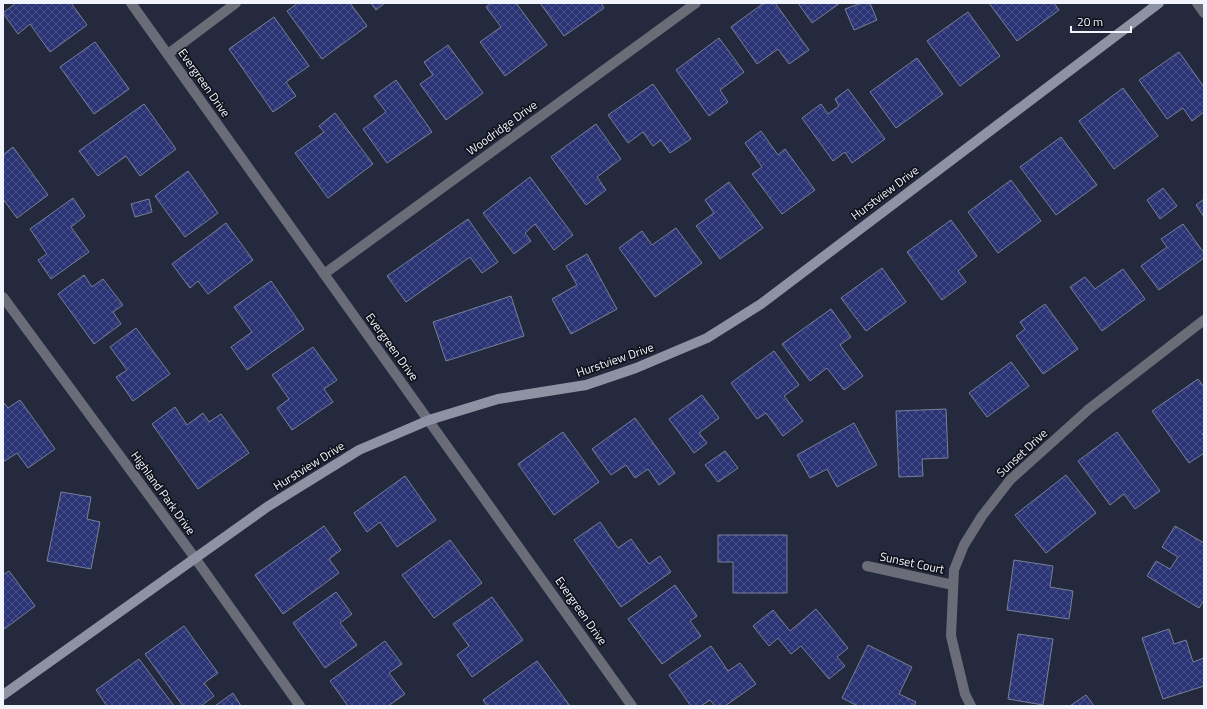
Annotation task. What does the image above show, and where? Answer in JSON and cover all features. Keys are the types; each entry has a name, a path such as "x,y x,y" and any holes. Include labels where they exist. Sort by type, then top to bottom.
{"street":[{"name":"Evergreen Drive","path":"131,3 632,706"},
{"path":"168,54 236,3"},
{"name":"Woodridge Drive","path":"324,274 696,3"},
{"name":"Hurstview Drive","path":"3,695 267,507 359,450 429,420 498,399 586,385 636,368 707,338 761,304 1159,3"},
{"path":"1197,3 1204,13"},
{"name":"Highland Park Drive","path":"3,297 195,558 300,706"},
{"name":"Sunset Drive","path":"971,706 965,694 951,636 952,584 954,570 964,545 982,516 1010,480 1089,409 1204,320"},
{"name":"Sunset Court","path":"867,566 952,584"}],"building":[{"path":"16,3 71,3 87,25 50,52 30,24 18,34 3,13"},
{"path":"298,3 350,3 367,26 322,59 287,11"},
{"path":"371,3 385,3 376,10"},
{"path":"491,3 516,3 547,45 505,76 480,42 501,27 486,7"},
{"path":"540,3 601,3 604,8 564,36"},
{"path":"764,3 775,3 809,50 789,64 778,49 757,64 731,27"},
{"path":"798,3 840,3 812,23"},
{"path":"861,3 870,3 877,20 854,30 845,9"},
{"path":"989,3 1054,3 1059,10 1017,41"},
{"path":"968,12 1000,56 960,86 927,41"},
{"path":"274,17 309,66 286,82 296,96 273,112 229,49"},
{"path":"719,38 744,72 720,90 728,102 709,116 676,70"},
{"path":"95,42 129,89 94,114 60,67"},
{"path":"448,45 483,93 446,120 420,84 433,75 424,62"},
{"path":"1179,52 1204,87 1204,112 1192,121 1183,108 1167,119 1139,80"},
{"path":"917,58 943,94 896,128 870,92"},
{"path":"396,80 432,132 387,163 363,129 386,112 374,96"},
{"path":"653,84 691,139 670,153 661,140 653,146 643,132 628,143 608,115"},
{"path":"1123,88 1158,136 1114,169 1079,121"},
{"path":"848,89 885,139 852,163 845,152 833,161 802,118 821,104 828,114 839,106 835,99"},
{"path":"144,104 176,149 140,176 126,156 98,176 79,151"},
{"path":"335,113 373,164 328,198 295,153 324,132 319,126"},
{"path":"596,124 621,159 597,177 606,190 586,205 551,157"},
{"path":"761,131 778,155 785,149 815,190 782,214 752,174 762,167 745,143"},
{"path":"1061,137 1097,185 1056,215 1020,167"},
{"path":"13,147 48,195 17,218 3,199 3,155"},
{"path":"188,171 218,213 185,237 155,196"},
{"path":"530,177 573,235 554,250 535,224 525,233 531,241 514,254 483,213"},
{"path":"1011,180 1041,221 998,253 968,212"},
{"path":"729,182 763,228 720,259 696,226 714,213 705,200"},
{"path":"1163,188 1177,206 1160,219 1147,200"},
{"path":"73,198 85,216 71,227 89,252 51,279 38,260 47,254 30,229"},
{"path":"149,199 152,212 135,217 131,204"},
{"path":"1204,199 1204,217 1196,205"},
{"path":"468,219 498,262 482,273 470,257 406,302 387,276"},
{"path":"951,220 977,256 958,271 966,282 942,300 907,252"},
{"path":"226,223 253,260 208,294 198,281 190,288 172,264"},
{"path":"1183,224 1204,253 1204,258 1159,290 1141,266 1167,247 1161,239"},
{"path":"676,228 702,263 655,297 619,248 642,231 652,245"},
{"path":"587,254 617,309 571,334 552,299 577,285 566,266"},
{"path":"882,268 906,302 866,331 841,298"},
{"path":"1123,269 1145,299 1102,331 1070,287 1085,277 1095,289"},
{"path":"84,275 92,287 103,279 123,305 113,312 121,324 94,344 58,294"},
{"path":"271,281 304,329 247,370 231,347 252,332 234,307"},
{"path":"511,296 524,336 446,361 433,322"},
{"path":"1045,304 1078,349 1043,374 1016,336 1025,329 1020,322"},
{"path":"831,309 851,337 840,345 863,376 844,390 827,368 810,381 782,344"},
{"path":"136,328 170,374 133,401 116,377 127,370 110,347"},
{"path":"313,347 337,380 324,389 333,402 292,430 277,408 289,399 272,375"},
{"path":"774,351 799,385 784,396 803,421 783,436 766,413 757,419 731,383"},
{"path":"1011,362 1029,386 987,417 969,393"},
{"path":"1198,379 1204,387 1204,433 1202,434 1204,436 1204,453 1189,463 1152,411"},
{"path":"702,395 719,418 699,433 707,443 694,453 669,419"},
{"path":"20,400 55,449 28,468 17,453 3,462 3,404 4,403 8,408"},
{"path":"175,407 187,425 203,413 209,422 221,414 249,453 198,489 152,424"},
{"path":"946,409 948,458 922,459 923,476 899,477 896,411"},
{"path":"635,418 675,473 659,485 648,469 635,478 626,465 611,475 592,449"},
{"path":"854,423 877,465 837,487 827,469 810,478 797,455"},
{"path":"563,432 599,482 554,515 518,464"},
{"path":"1117,432 1160,491 1135,509 1124,494 1110,505 1078,461"},
{"path":"725,451 738,468 718,482 705,465"},
{"path":"1066,475 1096,513 1046,553 1015,515"},
{"path":"405,476 436,520 397,547 380,522 367,532 354,513"},
{"path":"61,492 91,497 87,519 100,522 91,569 47,561"},
{"path":"600,522 618,548 631,539 649,564 660,556 671,572 621,607 574,540"},
{"path":"324,526 341,550 329,559 339,573 283,614 255,575"},
{"path":"1175,526 1204,543 1204,600 1199,608 1147,576 1156,561 1170,569 1178,557 1162,547"},
{"path":"718,535 787,535 787,593 733,593 733,562 718,562"},
{"path":"450,540 482,583 434,618 402,575"},
{"path":"1014,560 1053,566 1050,587 1073,591 1069,619 1007,610"},
{"path":"9,571 35,606 3,630 3,575"},
{"path":"675,585 697,616 690,621 701,636 662,664 628,619"},
{"path":"336,592 352,614 340,623 357,645 325,668 293,623"},
{"path":"492,597 523,640 472,677 457,655 469,646 453,624"},
{"path":"816,609 848,648 837,657 845,666 829,679 801,646 791,654 778,638 769,646 753,626 773,610 790,631"},
{"path":"184,626 218,673 204,683 214,696 201,706 183,706 145,654"},
{"path":"1169,629 1174,644 1186,640 1193,662 1204,658 1204,686 1163,699 1142,638"},
{"path":"1018,634 1053,639 1043,705 1008,699"},
{"path":"385,641 402,664 389,673 405,694 388,706 348,706 330,681"},
{"path":"868,645 912,667 899,694 916,702 914,706 858,706 842,698"},
{"path":"711,646 728,671 740,663 756,684 725,706 715,706 710,700 701,706 691,706 669,675"},
{"path":"139,659 174,706 107,706 96,690"},
{"path":"537,661 570,706 487,706 483,700"},
{"path":"233,693 241,706 215,706"},
{"path":"1086,695 1094,706 1070,706"}]}
